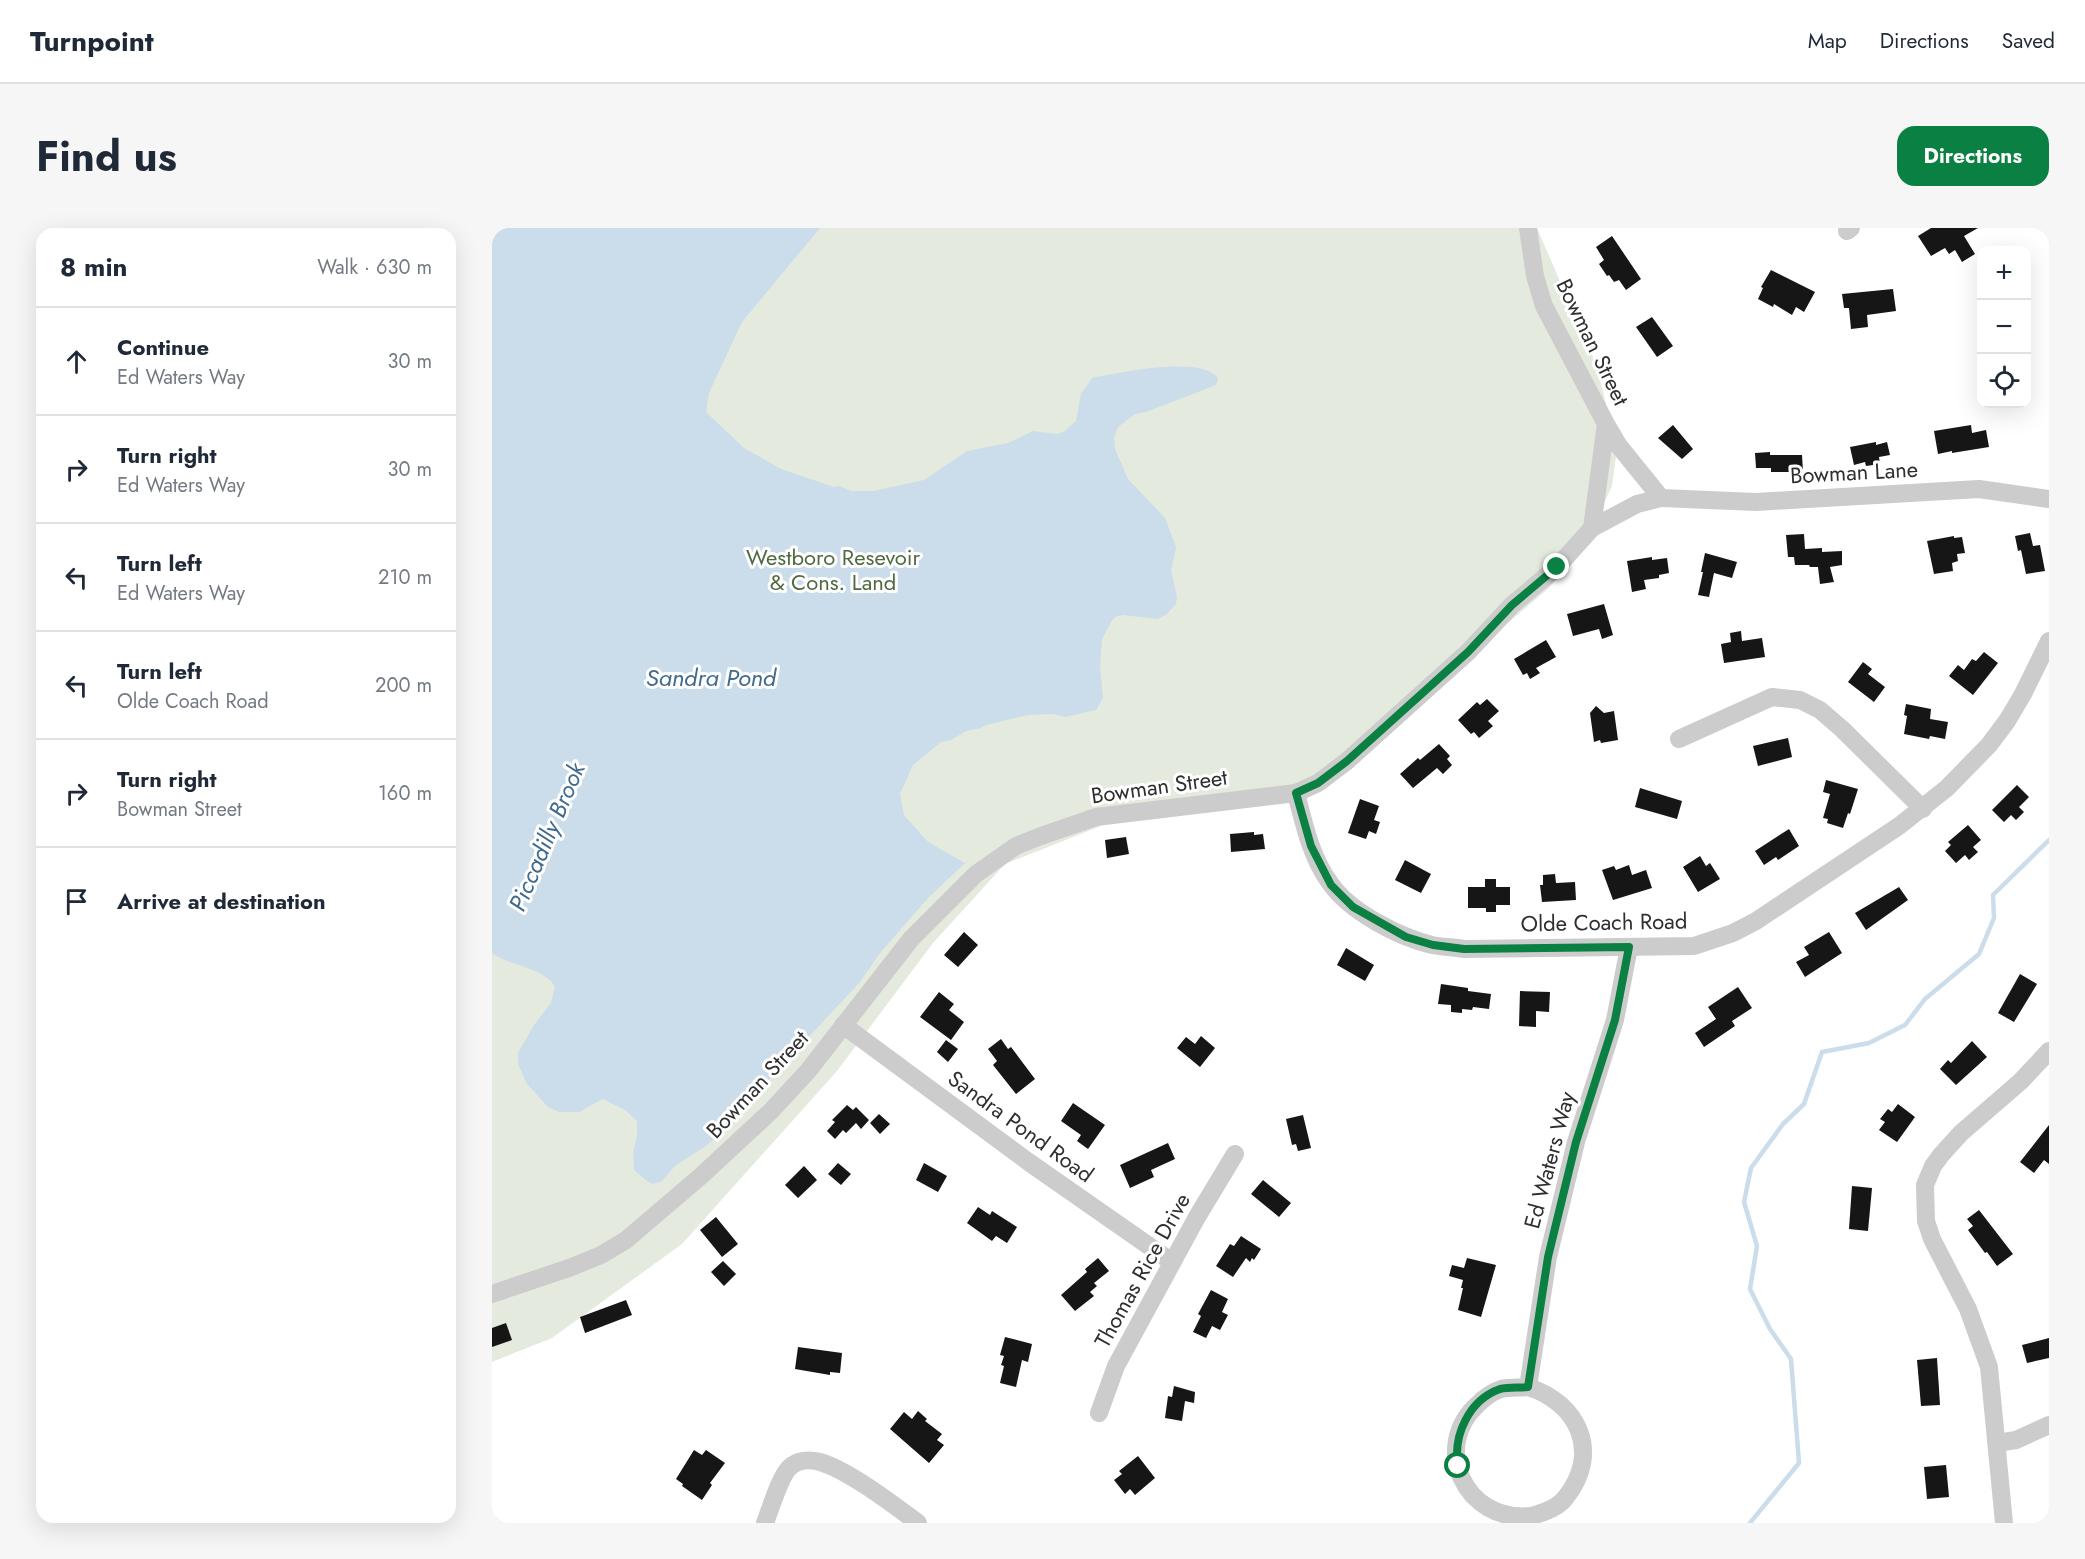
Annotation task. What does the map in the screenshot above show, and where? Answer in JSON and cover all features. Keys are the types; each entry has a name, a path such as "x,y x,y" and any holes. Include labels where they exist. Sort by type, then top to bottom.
{"street":[{"name":"Bowman Street","path":"492,1294 590,1259 626,1240 701,1176 771,1111 808,1071 928,920 976,874 1016,846 1096,817 1264,795 1296,793 1318,783 1347,761 1468,652 1512,605 1557,567 1592,528 1606,424 1557,335 1544,306 1535,276 1528,228"},
{"path":"1606,424 1619,446 1661,498"},
{"name":"Bowman Lane","path":"1592,528 1637,504 1661,498 1756,502 1979,489 2049,499"},
{"name":"Olde Coach Road","path":"1296,793 1311,846 1331,885 1353,907 1406,937 1433,945 1464,949 1694,946 1733,933 1786,902 1923,808 1947,788 1989,745 2023,694 2049,641"},
{"path":"1678,739 1772,697 1800,700 1820,710 1842,729 1923,808"},
{"name":"Ed Waters Way","path":"1528,1387 1548,1257 1576,1142 1615,1020 1629,947"},
{"name":"Sandra Pond Road","path":"843,1025 1021,1157 1172,1262"},
{"path":"2004,1523 1992,1391 1986,1359 1968,1309 1932,1239 1926,1221 1925,1185 1932,1166 1961,1133 2021,1082 2049,1051"},
{"name":"Thomas Rice Drive","path":"1099,1413 1116,1366 1197,1217 1235,1154"},
{"path":"1528,1387 1551,1396 1572,1415 1581,1434 1582,1468 1578,1480 1565,1500 1539,1514 1514,1518 1499,1515 1469,1496 1460,1476 1456,1444 1461,1427 1483,1399 1503,1388 1528,1387"},
{"path":"1997,1443 2016,1440 2049,1425"},
{"path":"765,1523 787,1469 800,1462 819,1462 843,1473 918,1523"}],"green space":[{"name":"Westboro Resevoir & Cons. Land","path":"492,228 1537,228 1597,367 1617,449 1612,486 1582,550 1549,588 1317,785 1156,804 1005,864 933,943 837,1071 682,1244 552,1338 492,1362"}],"water":[{"name":"Sandra Pond","path":"492,228 820,228 742,322 709,393 706,412 744,448 781,469 851,491 873,491 924,480 967,451 1008,443 1033,431 1058,434 1065,431 1076,421 1081,394 1092,378 1139,370 1177,367 1209,371 1218,378 1216,385 1146,412 1135,414 1118,427 1114,438 1115,449 1128,479 1165,518 1175,544 1171,570 1177,597 1176,604 1167,614 1157,619 1123,615 1115,617 1111,622 1102,639 1100,667 1103,698 1096,710 1065,717 1054,714 1027,715 966,731 951,740 941,742 913,765 900,794 904,815 928,842 965,863 928,898 880,953 860,982 786,1059 736,1121 706,1146 676,1165 662,1181 653,1184 634,1170 633,1154 637,1136 637,1121 625,1110 603,1099 579,1112 559,1112 548,1107 527,1084 518,1064 518,1053 534,1025 551,1003 555,986 542,974 492,953"}],"building":[{"path":"1931,228 1978,228 1964,236 1975,254 1962,262 1955,250 1949,254 1945,248 1931,256 1918,236"},
{"path":"1612,236 1641,279 1626,290 1619,280 1614,282 1609,275 1607,276 1599,264 1604,260 1596,247"},
{"path":"1771,270 1815,292 1804,312 1796,307 1792,315 1774,304 1773,307 1758,299 1763,288 1761,287"},
{"path":"1893,289 1896,311 1867,315 1868,327 1851,329 1849,308 1844,308 1842,294"},
{"path":"1652,317 1673,346 1657,357 1636,327"},
{"path":"1673,425 1693,449 1682,459 1658,438"},
{"path":"1971,425 1972,433 1986,430 1989,447 1938,454 1934,431"},
{"path":"1876,442 1876,445 1887,442 1890,455 1879,457 1880,464 1866,466 1865,462 1854,465 1850,447"},
{"path":"1770,452 1770,455 1802,455 1803,472 1771,472 1771,468 1756,468 1755,453"},
{"path":"2030,533 2033,546 2040,545 2045,571 2026,574 2021,550 2018,551 2015,536"},
{"path":"1804,534 1805,549 1822,548 1822,552 1842,551 1842,565 1830,567 1834,582 1820,584 1818,567 1795,565 1794,557 1788,557 1786,535"},
{"path":"1954,536 1954,538 1962,537 1965,553 1957,554 1958,561 1952,563 1953,571 1934,574 1927,541"},
{"path":"1705,553 1737,562 1732,578 1714,573 1709,597 1698,595"},
{"path":"1652,557 1652,560 1667,558 1669,573 1659,575 1659,578 1644,580 1646,589 1632,592 1627,561"},
{"path":"1604,604 1613,635 1602,639 1599,629 1573,636 1567,614"},
{"path":"1741,631 1742,641 1762,638 1765,657 1724,663 1721,644 1731,642 1730,633"},
{"path":"1546,640 1556,657 1536,668 1540,673 1530,679 1527,673 1523,675 1514,659"},
{"path":"1984,652 1998,663 1973,695 1949,676 1958,665 1964,670 1972,659 1976,661"},
{"path":"1863,662 1872,669 1868,674 1885,687 1874,702 1848,682"},
{"path":"1487,699 1499,711 1488,721 1493,726 1479,738 1474,732 1471,734 1458,720 1477,702 1480,705"},
{"path":"1906,704 1931,709 1930,719 1948,722 1945,739 1930,736 1929,739 1904,734"},
{"path":"1596,706 1604,713 1614,711 1618,740 1594,742 1590,713"},
{"path":"1788,738 1792,757 1758,766 1753,746"},
{"path":"1439,744 1450,756 1447,759 1452,765 1443,774 1437,768 1413,788 1400,774"},
{"path":"1826,780 1858,789 1843,828 1827,823 1828,819 1823,818 1830,794 1823,792"},
{"path":"2017,785 2029,797 2019,807 2024,812 2016,820 2011,815 2004,822 1992,810"},
{"path":"1640,788 1682,801 1677,819 1635,807"},
{"path":"1360,799 1379,806 1374,820 1380,822 1376,834 1369,831 1366,839 1348,833"},
{"path":"1968,825 1981,840 1973,847 1978,852 1969,860 1965,855 1956,863 1945,851 1951,845 1948,842"},
{"path":"1789,829 1799,846 1778,860 1776,857 1764,865 1755,851"},
{"path":"1254,832 1254,835 1263,834 1265,849 1231,852 1230,834"},
{"path":"1126,837 1129,854 1107,858 1105,840"},
{"path":"1700,856 1706,866 1710,863 1720,879 1698,892 1683,867"},
{"path":"1405,860 1431,874 1421,893 1395,880"},
{"path":"1629,865 1632,875 1646,870 1652,888 1613,900 1602,870 1614,866 1616,870"},
{"path":"1555,874 1556,883 1575,882 1576,900 1542,902 1540,885 1543,885 1543,875"},
{"path":"1485,879 1496,879 1496,887 1510,887 1510,905 1496,905 1496,912 1486,912 1486,908 1468,908 1468,887 1485,887"},
{"path":"1899,887 1908,900 1866,930 1855,913"},
{"path":"964,932 978,945 958,967 944,955"},
{"path":"1829,932 1842,953 1805,977 1796,962 1809,955 1804,947"},
{"path":"1346,948 1374,965 1365,981 1337,965"},
{"path":"2020,974 2037,984 2014,1022 1998,1013"},
{"path":"1441,984 1491,994 1489,1009 1473,1007 1472,1010 1462,1009 1462,1013 1451,1012 1451,1005 1438,1004"},
{"path":"1738,987 1752,1008 1732,1021 1735,1026 1704,1047 1695,1033 1716,1019 1708,1007"},
{"path":"1520,991 1550,992 1549,1012 1536,1011 1536,1027 1519,1026"},
{"path":"939,992 954,1004 949,1010 964,1022 951,1040 920,1017"},
{"path":"1201,1036 1215,1048 1200,1067 1177,1048 1186,1037 1195,1044"},
{"path":"1001,1039 1008,1049 1011,1047 1035,1079 1016,1094 993,1065 997,1061 988,1049"},
{"path":"946,1040 958,1049 948,1062 937,1052"},
{"path":"1972,1041 1987,1057 1956,1085 1940,1069 1948,1060 1951,1063"},
{"path":"1073,1103 1105,1125 1088,1149 1077,1141 1081,1135 1061,1121"},
{"path":"1898,1104 1915,1117 1897,1142 1879,1130 1885,1122 1880,1119 1888,1109 1892,1112"},
{"path":"847,1105 853,1110 856,1107 869,1120 861,1129 856,1123 846,1133 843,1130 835,1139 827,1131 835,1122 832,1120"},
{"path":"879,1114 890,1124 880,1134 870,1123"},
{"path":"1303,1115 1311,1148 1298,1151 1296,1144 1292,1145 1286,1119"},
{"path":"2049,1125 2049,1164 2044,1160 2034,1173 2020,1162"},
{"path":"1168,1143 1175,1159 1151,1170 1154,1177 1130,1188 1120,1165"},
{"path":"838,1163 851,1174 841,1185 828,1174"},
{"path":"924,1163 947,1176 938,1192 916,1180"},
{"path":"804,1166 817,1180 798,1198 785,1185"},
{"path":"1263,1180 1291,1203 1279,1217 1251,1194"},
{"path":"1852,1186 1872,1188 1868,1231 1849,1229"},
{"path":"978,1207 990,1215 992,1211 1017,1227 1007,1243 996,1236 992,1241 967,1223"},
{"path":"1979,1210 2013,1254 1997,1266 1968,1230 1973,1226 1967,1219"},
{"path":"716,1217 738,1244 722,1257 700,1230"},
{"path":"1241,1236 1261,1249 1254,1260 1252,1258 1250,1262 1246,1258 1233,1277 1216,1266 1230,1244 1234,1246"},
{"path":"1098,1258 1109,1271 1094,1283 1097,1286 1090,1292 1094,1296 1075,1311 1061,1295 1087,1272 1085,1269"},
{"path":"1467,1258 1496,1265 1481,1317 1458,1310 1463,1280 1449,1276 1452,1265 1464,1268"},
{"path":"723,1261 736,1274 724,1286 711,1272"},
{"path":"1211,1290 1228,1299 1222,1312 1228,1315 1220,1330 1212,1326 1206,1338 1193,1332 1201,1316 1198,1314"},
{"path":"626,1300 632,1315 585,1333 580,1317"},
{"path":"506,1323 512,1340 492,1347 492,1328"},
{"path":"1005,1337 1032,1344 1028,1362 1022,1360 1016,1387 1000,1383 1004,1356 1000,1355"},
{"path":"2049,1338 2049,1358 2027,1363 2022,1345"},
{"path":"798,1347 842,1353 840,1373 830,1372 830,1375 795,1369"},
{"path":"1937,1358 1940,1405 1921,1406 1917,1360"},
{"path":"1174,1386 1195,1392 1194,1403 1185,1401 1182,1421 1165,1418 1168,1396 1172,1397"},
{"path":"918,1411 927,1419 925,1421 942,1434 937,1440 944,1445 929,1463 890,1429 904,1412 912,1419"},
{"path":"694,1450 702,1455 706,1450 725,1463 710,1483 712,1485 702,1500 676,1479"},
{"path":"1138,1456 1155,1478 1135,1495 1130,1489 1125,1494 1114,1480 1122,1474 1119,1471"},
{"path":"1946,1465 1949,1497 1927,1499 1924,1467"}],"waterway":[{"path":"1750,1523 1799,1463 1791,1359 1770,1329 1750,1289 1757,1246 1744,1202 1751,1168 1783,1124 1804,1104 1822,1052 1869,1043 1905,1025 1925,999 1979,954 1994,918 1993,895 2049,840"}],"route":[{"path":"1458,1466 1456,1444 1461,1427 1475,1407 1483,1399 1503,1388 1528,1387 1548,1257 1576,1142 1615,1020 1629,947 1464,949 1433,945 1406,937 1353,907 1331,885 1311,846 1296,793 1318,783 1347,761 1468,652 1512,605 1557,567"}],"water label":[{"name":"Piccadilly Brook","path":"547,837"}]}
